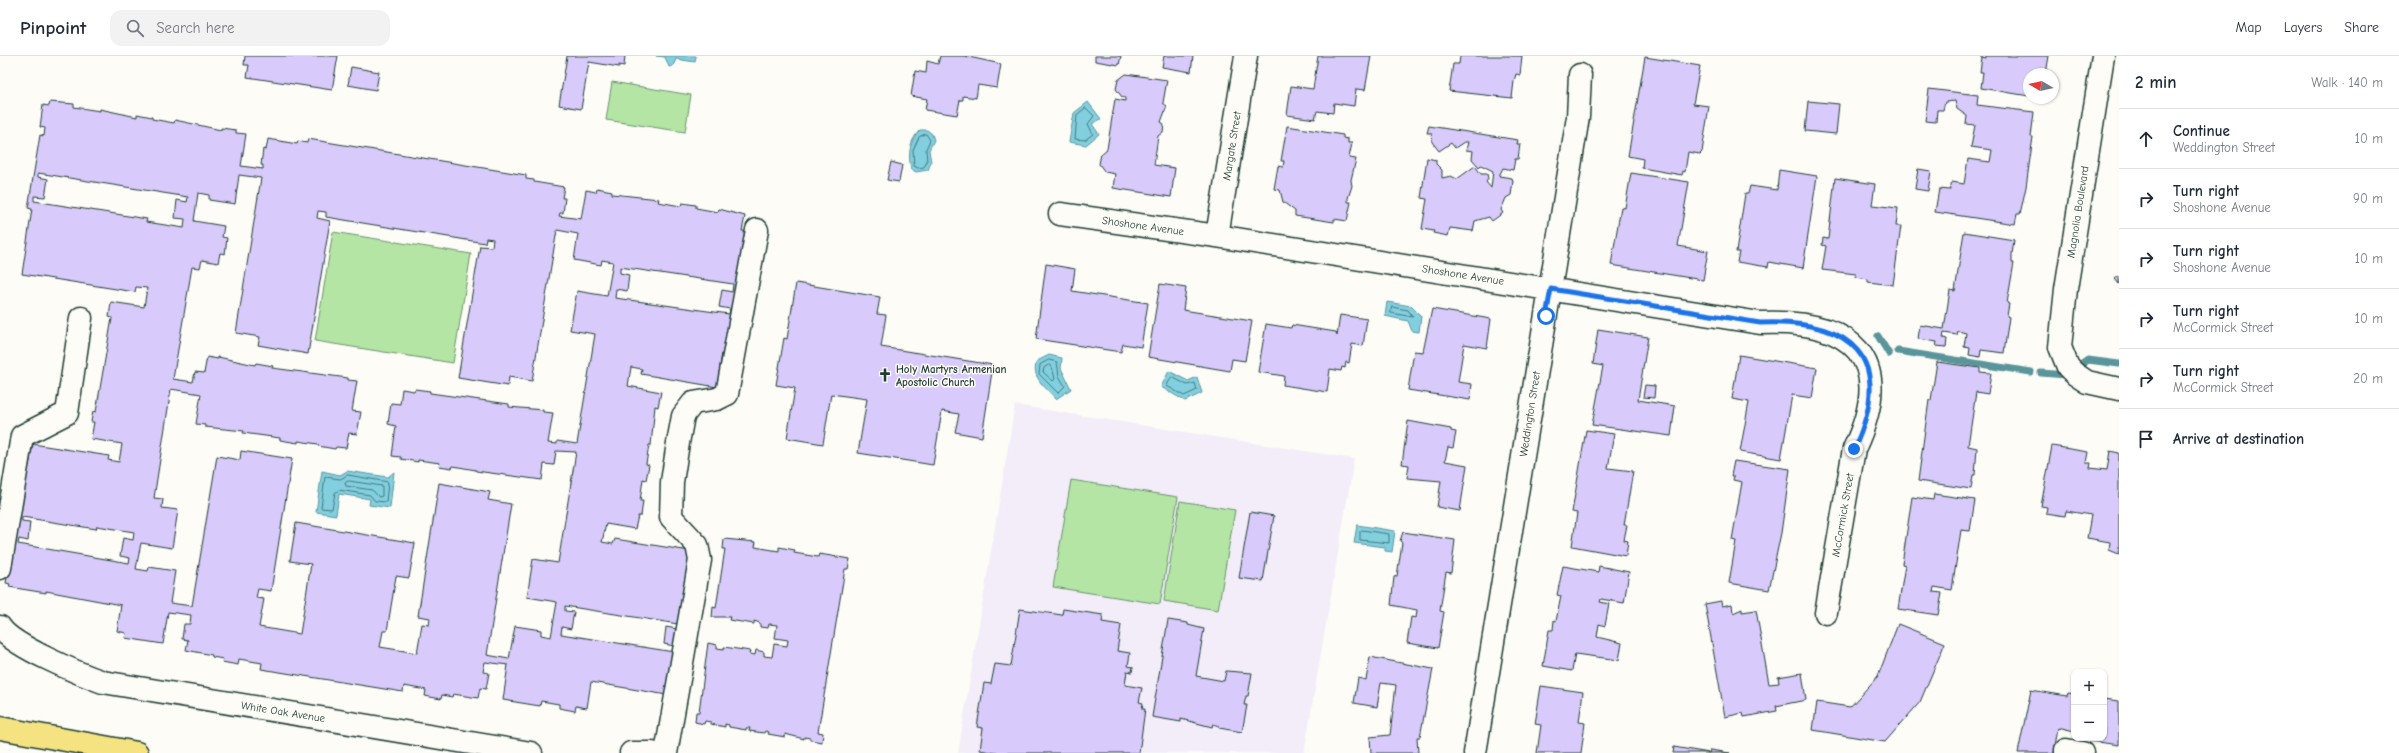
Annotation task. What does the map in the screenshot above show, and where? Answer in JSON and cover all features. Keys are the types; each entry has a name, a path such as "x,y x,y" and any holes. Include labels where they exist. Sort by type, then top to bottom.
{"main road":[{"path":"0,728 137,753"}],"street":[{"name":"Margate Street","path":"1217,236 1246,56"},
{"name":"Magnolia Boulevard","path":"2103,56 2062,324 2060,347 2068,368 2087,382 2119,389"},
{"name":"Weddington Street","path":"1475,753 1578,117 1580,75"},
{"name":"Shoshone Avenue","path":"1060,214 1217,236 1760,323 1788,322 1814,326 1840,336 1860,351"},
{"path":"666,753 700,560 697,545 671,517 672,482 678,443 683,416 693,403 717,399 727,394 757,230"},
{"path":"0,568 22,436 66,413 81,318"},
{"name":"McCormick Street","path":"1826,613 1854,449 1865,425 1871,397 1869,371 1860,351"},
{"name":"White Oak Avenue","path":"0,627 10,637 40,655 85,676 103,682 531,753"},
{"path":"2066,753 2066,750 2082,753"},
{"path":"631,753 652,753"}],"shaded area":[{"path":"1015,405 1354,459 1304,753 958,753"}],"green space":[{"path":"612,82 691,95 685,132 606,120"},
{"path":"333,232 471,254 453,363 315,341"},
{"path":"1071,480 1178,497 1160,604 1053,587"},
{"path":"1180,501 1235,510 1218,610 1164,601"}],"water":[{"path":"656,56 696,56 695,62 676,59 673,66 669,67 665,57"},
{"path":"1088,102 1101,119 1092,124 1099,134 1086,145 1069,142 1074,113"},
{"path":"920,130 927,130 932,134 934,140 929,150 931,162 928,170 916,172 911,169 910,148 916,134"},
{"path":"1387,302 1411,306 1421,316 1419,332 1412,331 1408,321 1385,316"},
{"path":"1049,355 1062,358 1061,368 1071,389 1056,399 1040,382 1037,377 1035,367 1037,361"},
{"path":"1169,371 1188,381 1197,377 1202,393 1185,401 1161,387"},
{"path":"322,471 340,475 347,471 388,477 394,472 390,508 369,505 370,499 339,494 336,515 316,512"},
{"path":"1357,525 1395,531 1392,552 1385,551 1385,547 1354,543"}],"building":[{"path":"245,56 338,56 332,90 247,77 249,65 244,65"},
{"path":"567,56 625,56 624,66 619,65 619,67 589,62 581,109 559,105"},
{"path":"940,56 964,56 1001,64 997,88 978,85 976,98 963,96 963,100 960,100 957,115 925,110 927,99 911,96 915,71 926,73 927,61 938,64"},
{"path":"1095,56 1121,56 1119,65 1095,61"},
{"path":"1164,56 1193,56 1191,72 1162,67"},
{"path":"1318,56 1371,56 1365,90 1356,89 1354,106 1334,103 1333,113 1317,111 1315,119 1287,115 1291,86 1313,89"},
{"path":"1460,56 1522,56 1520,75 1516,74 1512,98 1449,91 1453,64 1459,64"},
{"path":"1986,56 2049,56 2047,68 2023,68 2023,95 1981,88 1983,72 1980,72 1982,57 1986,58"},
{"path":"1645,57 1700,66 1693,104 1709,106 1702,152 1700,154 1688,152 1685,172 1683,171 1682,175 1642,168 1643,159 1628,156"},
{"path":"351,67 379,72 376,90 348,85"},
{"path":"1126,74 1167,80 1163,103 1167,106 1161,122 1164,124 1163,132 1158,136 1154,165 1175,168 1171,197 1113,188 1115,174 1105,172 1099,164 1101,154 1107,149 1115,99 1125,101 1125,98 1122,97 1116,89 1118,80"},
{"path":"1929,89 1978,95 1977,105 2034,112 2031,137 2033,137 2026,187 2020,214 2017,214 2015,224 1935,212 1939,189 1950,190 1952,182 1964,184 1968,159 1990,162 1992,150 1971,147 1975,125 1966,124 1967,116 1957,109 1955,101 1945,102 1943,110 1937,110 1936,122 1925,121"},
{"path":"1808,101 1839,104 1836,134 1805,131"},
{"path":"50,102 74,104 74,107 100,111 100,109 137,117 137,114 152,117 152,119 174,123 175,120 221,130 221,128 236,130 236,133 246,134 241,166 263,169 263,165 261,165 263,149 266,150 268,139 297,144 298,141 307,143 308,139 526,175 526,179 534,180 534,182 564,187 562,198 565,198 563,213 560,213 559,216 581,219 586,190 596,192 597,188 612,191 612,194 659,199 658,202 681,206 682,203 696,205 696,208 718,212 719,209 745,216 742,231 751,232 726,354 722,353 717,387 641,374 642,369 631,367 628,386 661,392 658,407 655,406 651,445 649,445 646,464 649,465 646,480 643,479 640,501 643,501 641,516 638,516 635,529 606,524 602,542 613,544 615,539 690,551 674,651 674,646 664,644 666,627 677,629 678,624 565,606 565,611 574,612 571,629 562,627 561,634 674,652 667,695 591,682 587,708 576,706 575,711 559,708 559,704 541,701 540,706 503,700 508,665 485,662 483,672 489,673 486,689 480,688 478,698 453,694 452,697 442,695 441,699 425,696 426,690 404,686 403,692 261,669 262,663 239,659 238,665 222,662 223,659 212,657 212,655 186,650 188,640 182,639 184,624 190,624 191,615 168,612 163,644 125,638 126,633 117,631 121,605 46,591 46,593 9,587 10,584 6,583 26,466 29,466 33,444 109,456 108,460 119,462 122,444 91,439 94,422 91,422 93,411 96,412 112,318 109,317 111,302 144,307 147,288 136,287 135,292 22,274 32,209 28,208 40,135 44,136 45,128 40,127 43,105 49,106","holes":["38,173 188,197 187,202 177,200 175,218 185,219 184,228 146,222 147,219 34,201 34,196 45,197 48,179 38,177","239,175 261,178 236,333 260,337 258,345 308,354 330,221 317,218 318,211 326,212 326,217 485,243 486,238 493,239 492,247 480,246 458,378 508,386 509,377 532,381 557,230 578,234 574,260 601,265 602,260 613,262 607,296 577,291 570,330 595,334 577,444 557,441 557,444 548,443 553,413 543,412 543,410 509,407 509,404 430,393 430,391 415,389 414,391 402,389 400,404 391,403 388,424 396,426 392,456 401,457 401,459 418,462 418,460 440,463 439,466 452,468 453,466 476,471 542,480 544,464 554,465 556,451 576,452 558,563 533,559 527,597 557,602 551,637 541,635 541,630 515,626 509,659 487,655 511,504 488,500 490,492 439,483 418,616 430,618 429,625 422,624 417,653 380,647 383,631 387,631 396,576 409,578 415,543 296,523 290,561 311,564 300,634 259,627 264,599 256,598 258,589 271,591 292,459 241,451 240,460 217,456 192,606 170,603 175,571 149,567 148,571 136,569 141,543 172,548 178,510 162,508 163,499 154,498 171,389 201,394 196,424 205,425 205,427 244,431 243,433 280,438 280,440 298,443 298,441 318,444 318,446 335,449 336,447 346,448 349,433 357,434 361,412 352,411 357,381 348,380 348,378 272,368 273,366 256,363 255,365 218,357 218,359 207,357 204,373 195,372 193,382 173,379 192,267 200,268 202,260 218,263 220,253 225,254 227,238 222,237 224,226 194,221 198,193 209,195 209,200 235,204","620,267 733,284 732,292 722,290 719,307 730,309 729,314 615,298 616,289 627,291 629,275 620,273","22,517 96,529 97,526 134,532 133,540 123,538 120,556 130,558 129,563 18,544 19,539 28,541 30,522 22,521"]},
{"path":"1287,126 1343,135 1343,138 1348,139 1348,143 1352,143 1349,158 1356,159 1351,180 1352,186 1348,198 1348,202 1351,202 1347,221 1334,219 1334,222 1295,216 1295,211 1283,202 1280,190 1274,189 1278,166 1283,167 1284,161 1281,161"},
{"path":"1429,126 1518,140 1517,144 1520,144 1518,159 1515,159 1513,170 1503,168 1499,176 1512,178 1513,181 1511,195 1506,198 1501,210 1503,213 1492,221 1489,217 1475,221 1473,231 1450,228 1448,236 1422,229 1427,199 1421,198 1427,158 1436,160 1436,164 1442,170 1442,178 1451,176 1457,179 1475,166 1481,174 1487,174 1488,179 1486,182 1491,188 1493,171 1481,165 1479,167 1472,159 1473,151 1466,150 1468,142 1464,142 1455,148 1451,143 1439,151 1432,142 1431,133 1427,133"},
{"path":"891,162 902,165 899,182 887,180"},
{"path":"1918,169 1931,171 1928,191 1915,189"},
{"path":"1779,170 1817,176 1803,268 1769,262 1768,267 1737,262 1739,252 1736,252 1745,194 1748,194 1750,186 1777,190"},
{"path":"1631,173 1689,182 1678,246 1708,251 1703,280 1611,265 1621,207 1625,208"},
{"path":"1835,178 1875,184 1872,205 1898,208 1896,226 1901,226 1893,285 1868,282 1868,279 1856,277 1856,274 1822,270 1826,246 1822,245 1823,238 1828,239"},
{"path":"1964,232 2014,240 2012,263 2014,263 2007,303 2009,304 2007,316 2009,317 2004,353 1981,350 1980,357 1969,355 1970,348 1964,347 1966,333 1958,331 1957,335 1944,333 1943,338 1947,339 1946,347 1936,346 1937,342 1918,339 1920,325 1944,329 1950,290 1955,291"},
{"path":"1046,264 1075,269 1072,291 1148,303 1141,347 1123,344 1121,352 1036,339"},
{"path":"2119,276 2119,284 2115,279"},
{"name":"Holy Martyrs Armenian Apostolic Church","path":"796,283 880,297 877,314 886,315 881,347 993,365 982,437 955,432 959,414 942,411 933,465 858,453 867,399 831,394 823,444 787,438 795,388 776,385 784,338 787,339"},
{"path":"1160,284 1186,288 1183,310 1252,321 1245,361 1232,359 1230,371 1148,357"},
{"path":"1432,309 1491,319 1487,348 1464,344 1458,382 1472,384 1470,400 1408,390 1414,351 1423,352"},
{"path":"1340,315 1367,319 1363,346 1352,344 1349,363 1346,362 1345,368 1342,367 1341,371 1330,369 1327,392 1283,385 1284,376 1258,372 1266,324 1291,328 1292,325 1336,332 1337,336"},
{"path":"1598,329 1648,337 1638,400 1675,406 1671,436 1592,425 1603,366 1593,364"},
{"path":"1739,355 1817,368 1812,398 1792,395 1781,459 1740,452 1749,402 1732,399"},
{"path":"1937,362 1980,368 1980,372 1991,373 1988,394 1976,392 1968,446 1977,448 1975,475 1973,475 1971,489 1918,481 1929,400 1931,400"},
{"path":"1645,385 1655,386 1654,398 1643,397"},
{"path":"1408,421 1451,429 1451,431 1456,432 1453,448 1448,447 1445,461 1467,465 1460,511 1437,507 1441,481 1407,478 1409,465 1402,464"},
{"path":"1586,430 1614,434 1608,468 1633,471 1624,525 1627,525 1624,540 1628,541 1626,556 1572,546 1577,513 1572,512"},
{"path":"2052,446 2088,452 2086,463 2091,463 2090,468 2107,470 2110,451 2119,453 2119,554 2109,550 2110,542 2087,538 2091,515 2066,511 2065,516 2046,513 2047,507 2041,506"},
{"path":"1734,461 1790,469 1781,533 1769,590 1729,583 1736,541 1732,540 1742,482 1733,480 1734,476 1731,476"},
{"path":"1934,494 1975,500 1970,531 1961,530 1952,590 1934,587 1933,592 1942,593 1938,615 1898,609 1905,565 1902,564 1912,497 1933,500"},
{"path":"1250,512 1274,516 1263,581 1239,578"},
{"path":"1403,532 1455,540 1451,573 1446,572 1440,611 1444,612 1438,648 1407,643 1411,617 1416,618 1417,610 1391,605 1394,577 1397,576 1402,543 1400,541"},
{"path":"724,539 756,542 755,547 779,551 779,547 795,550 794,553 818,557 819,554 850,559 848,569 845,569 818,732 823,733 822,742 810,740 810,738 804,737 804,739 785,734 785,737 768,734 769,732 765,731 764,733 749,731 750,728 746,728 746,730 729,727 729,725 725,724 725,727 705,721 704,724 695,722 696,712 699,712 708,643 717,645 717,648 724,649 724,647 750,651 749,654 755,655 756,650 764,652 764,656 772,657 774,644 787,646 788,640 775,638 777,625 769,624 768,628 760,627 760,623 754,621 754,624 729,620 730,617 712,617 713,607 716,608 725,549 723,549"},
{"path":"1563,566 1598,572 1599,566 1629,572 1624,603 1601,599 1600,602 1609,604 1605,626 1599,624 1597,637 1622,643 1619,660 1575,654 1572,671 1543,666 1549,630 1553,630 1554,620 1556,621 1561,596 1557,595"},
{"path":"1721,601 1722,606 1732,604 1733,613 1742,609 1742,612 1756,610 1769,684 1779,683 1778,677 1802,673 1806,700 1776,706 1777,711 1744,717 1743,713 1725,717 1705,604"},
{"path":"1020,609 1062,615 1063,609 1103,615 1102,622 1121,625 1117,651 1130,653 1128,666 1133,667 1132,672 1127,671 1125,685 1142,688 1139,702 1143,703 1142,709 1145,709 1139,753 996,753 980,750 983,728 977,727 984,683 991,684 995,664 1011,666"},
{"path":"1168,620 1188,623 1188,625 1204,629 1196,676 1224,681 1226,671 1252,673 1248,696 1246,696 1244,705 1247,705 1242,732 1219,728 1219,726 1213,724 1212,727 1181,719 1181,722 1152,717"},
{"path":"1898,624 1945,643 1920,702 1885,742 1813,730 1817,702 1850,707 1878,676"},
{"path":"1370,657 1433,669 1420,737 1417,737 1418,753 1371,753 1370,737 1390,735 1396,685 1381,683 1377,707 1354,703 1358,678 1366,680"},
{"path":"1541,686 1583,692 1579,722 1585,723 1581,753 1537,753 1541,725 1535,724"},
{"path":"2031,690 2067,696 2068,693 2071,694 2071,730 2058,727 2054,753 2018,753"},
{"path":"2107,699 2119,701 2119,745 2091,741 2107,741"},
{"path":"1674,747 1709,753 1673,753"},
{"path":"1710,750 1730,753 1709,753"}],"waterway":[{"path":"1878,336 1889,354"},
{"path":"1898,351 2031,372"},
{"path":"2041,373 2066,375 2088,360 2119,364"}],"place":[{"name":"Holy Martyrs Armenian Apostolic Church","path":"885,375"}],"route":[{"path":"1546,316 1551,289 1695,314 1760,323 1788,322 1814,326 1840,336 1860,351 1872,382 1871,397 1865,425 1854,449"}]}
